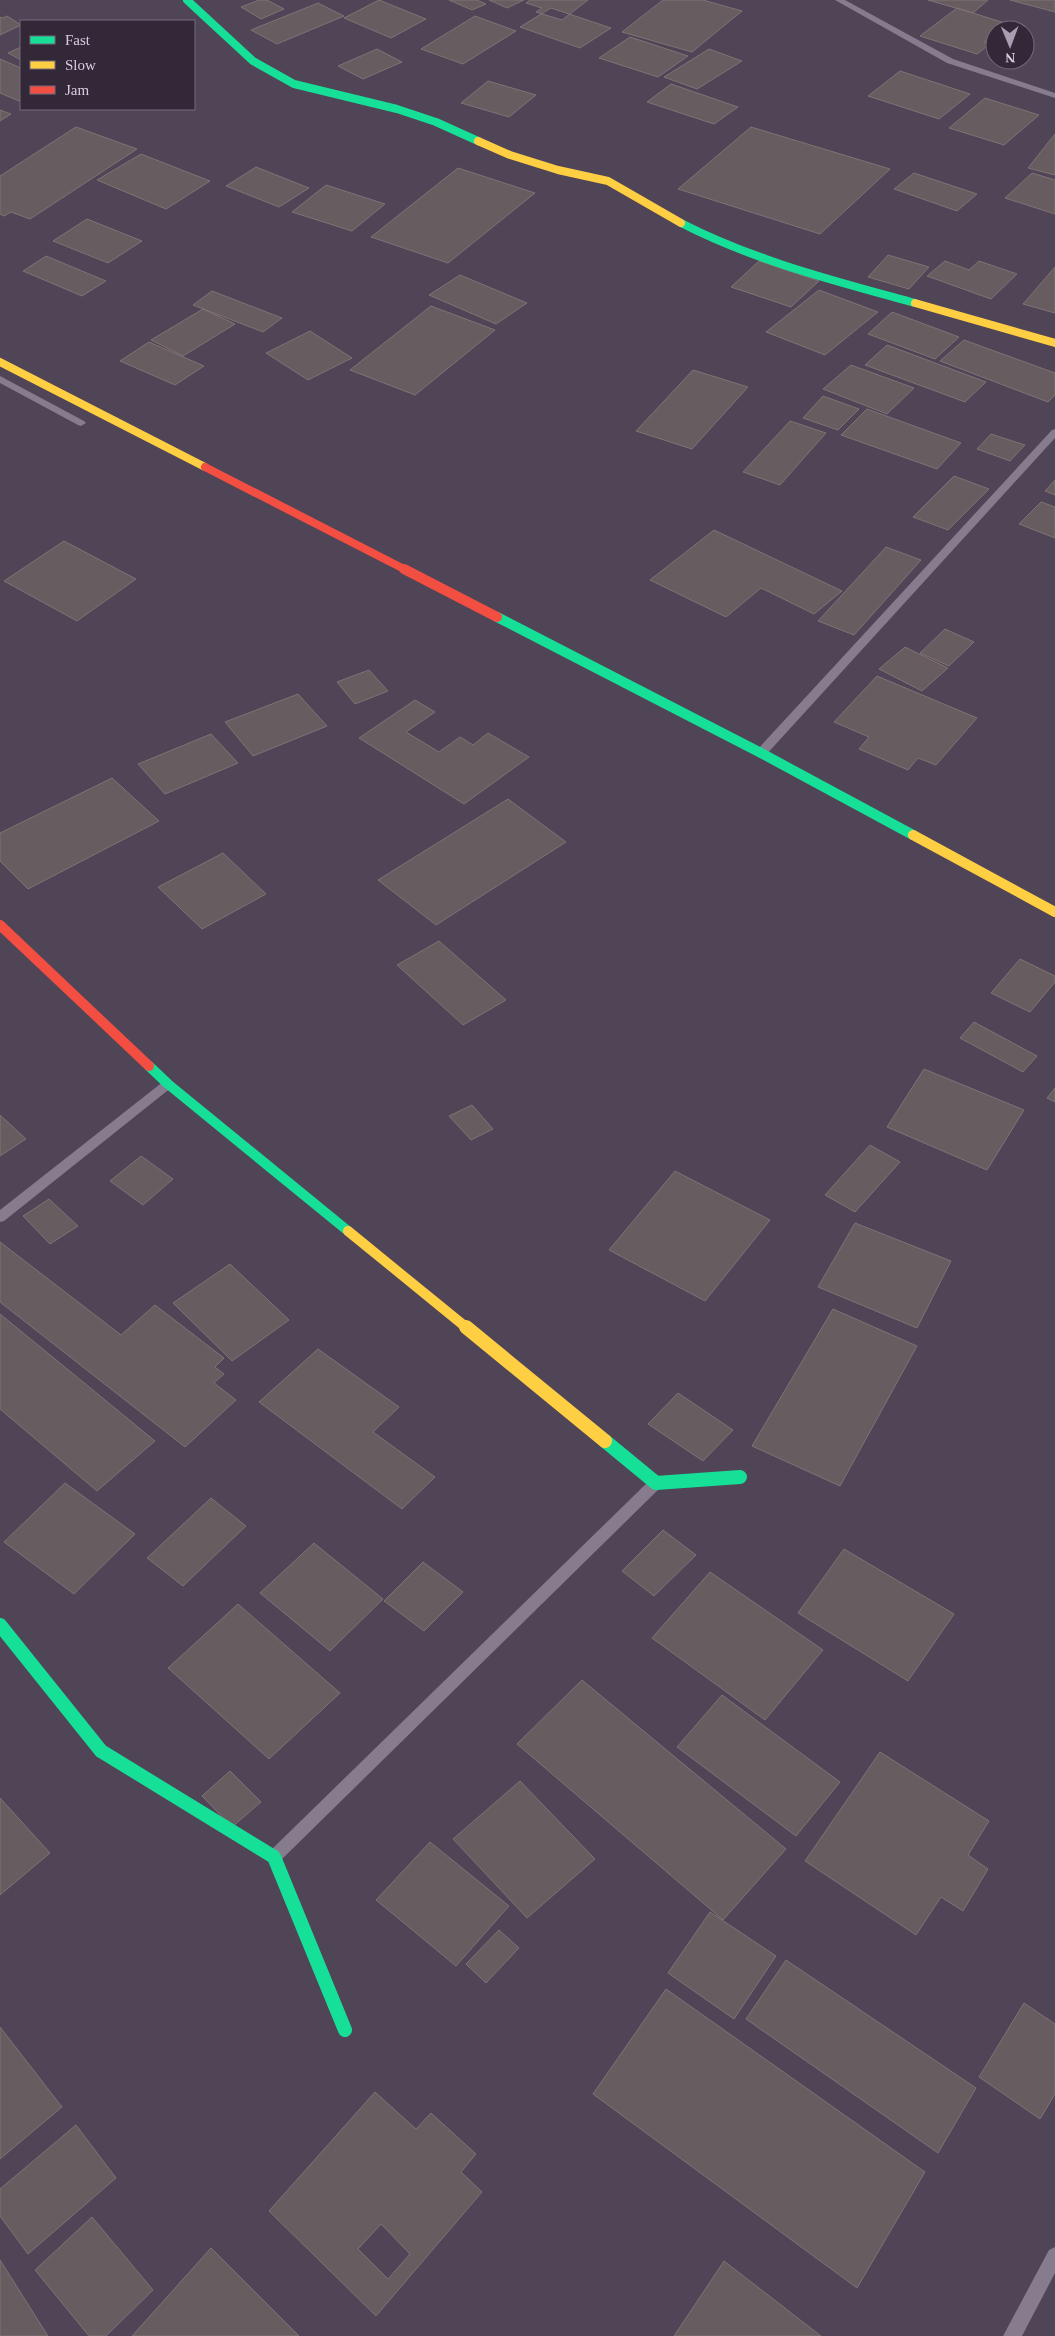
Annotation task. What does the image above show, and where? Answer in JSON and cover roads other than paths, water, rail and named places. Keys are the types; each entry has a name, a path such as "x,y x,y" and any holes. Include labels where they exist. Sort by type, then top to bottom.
{"street":[{"path":"187,0 253,61 294,84 397,109 436,122 510,155 558,170 608,181 701,234 776,264 1055,343"},
{"path":"839,0 950,60 1055,96"},
{"path":"0,362 762,752 1055,912"},
{"path":"0,379 81,423"},
{"path":"762,752 1055,432"},
{"path":"0,925 16,937 168,1084 656,1483"},
{"path":"0,1217 168,1084"},
{"path":"274,1858 656,1483 740,1478"},
{"path":"0,1624 102,1751 274,1858 345,2030"},
{"path":"1012,2336 1055,2256"}]}
